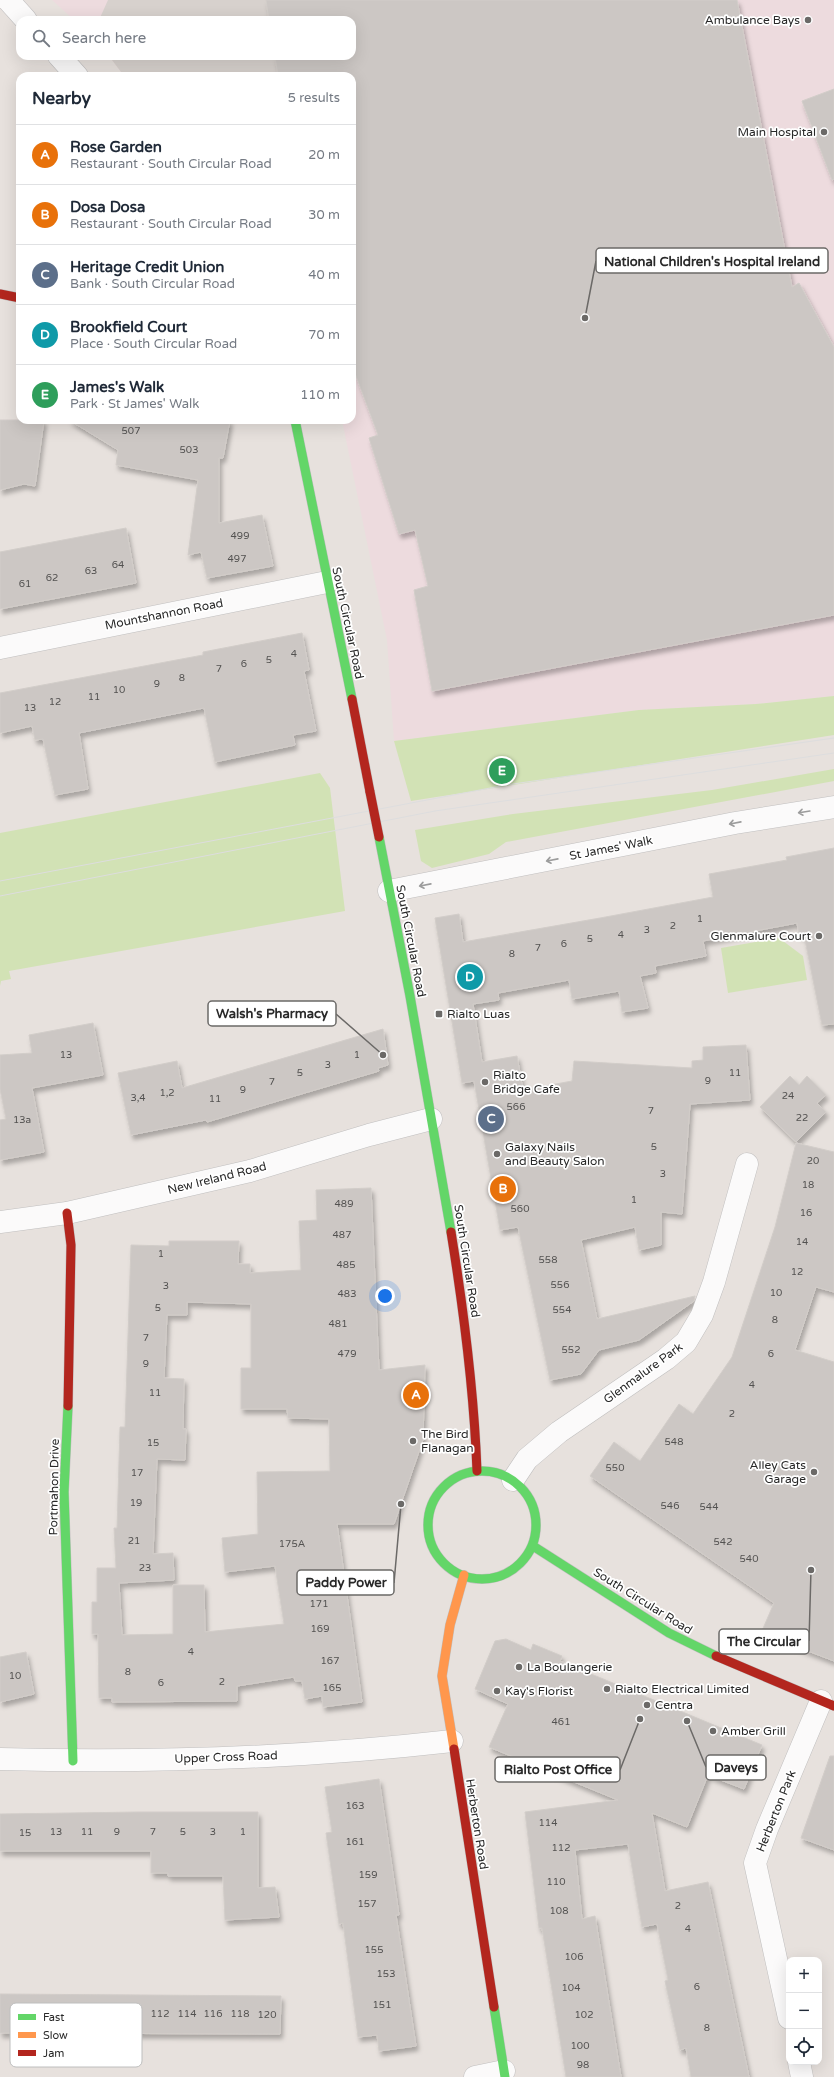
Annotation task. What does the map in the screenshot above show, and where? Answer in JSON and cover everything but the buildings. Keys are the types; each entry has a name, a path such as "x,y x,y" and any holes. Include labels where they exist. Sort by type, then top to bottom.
{"main road":[{"path":"0,294 16,297"},
{"name":"South Circular Road","path":"296,424 370,792 431,1119 470,1353 477,1432 477,1471"},
{"name":"Portmahon Drive","path":"67,1213 71,1245 68,1413 64,1492 73,1761"},
{"path":"477,1471 493,1472 513,1480 526,1493 532,1504 536,1528 533,1546 518,1566 496,1577 483,1579 464,1575 452,1569 435,1551 429,1532 429,1516 432,1504 445,1486 463,1474 477,1471"},
{"name":"South Circular Road","path":"533,1546 669,1633 704,1651 827,1704"},
{"name":"Herberton Road","path":"464,1575 450,1620 444,1651 442,1676 505,2074"}],"street":[{"path":"8,0 22,16"},
{"path":"63,60 73,72"},
{"name":"Mountshannon Road","path":"0,648 327,582"},
{"name":"St James' Walk","path":"389,891 735,823 834,807"},
{"name":"New Ireland Road","path":"0,1222 67,1213 250,1171 369,1135 431,1119"},
{"name":"Glenmalure Park","path":"513,1480 528,1459 559,1432 666,1359 686,1342 702,1315 714,1282 747,1164"},
{"name":"Herberton Park","path":"786,2004 755,1863 767,1829 827,1704"},
{"name":"Upper Cross Road","path":"0,1759 73,1761 262,1757 362,1751 452,1740"},
{"path":"800,2065 802,2077"},
{"path":"475,2077 505,2074"}],"shaded area":[{"path":"52,0 834,0 834,696 756,704 639,710 394,741 387,640 343,424 356,424 356,72 121,72 112,60 356,60 356,16 70,16"},
{"path":"108,0 336,0 338,16 101,16"},
{"path":"112,60 331,60 311,72 121,72"}],"green space":[{"path":"834,696 834,735 411,801 394,741 639,710 756,704"},
{"path":"834,769 834,781 506,842 489,854 432,868 421,861 415,830 513,814 712,790"},
{"path":"320,773 330,788 345,911 9,971 11,979 1,981 0,986 0,833"},
{"path":"779,938 803,956 807,980 728,993 721,948"}],"tram line":[{"path":"0,881 506,785 834,738"},
{"path":"0,896 435,811 834,753"}],"traffic: fast":[{"path":"296,424 352,699"},
{"path":"379,837 410,996 451,1232"},
{"path":"68,1406 64,1492 73,1761"},
{"path":"482,1471 503,1475 520,1487 532,1504 536,1525 532,1546 520,1563 503,1575 482,1579 461,1575 444,1563 432,1546 428,1525 432,1504 444,1487 461,1475 482,1471"},
{"path":"533,1546 669,1633 716,1656"},
{"path":"494,2007 505,2077"}],"traffic: slow":[{"path":"454,1749 442,1676 450,1625 464,1575"}],"traffic: jam":[{"path":"0,294 16,297"},
{"path":"352,699 370,792"},
{"path":"370,792 379,837"},
{"path":"67,1213 71,1245 68,1406"},
{"path":"451,1232 468,1352 474,1411 477,1471"},
{"path":"716,1656 834,1706"},
{"path":"454,1749 494,2007"}],"place":[{"name":"Ambulance Bays","path":"808,20"},
{"name":"Main Hospital","path":"824,132"},
{"name":"National Children's Hospital Ireland","path":"585,318"},
{"name":"James's Walk","path":"502,771"},
{"name":"Glenmalure Court","path":"819,936"},
{"name":"Brookfield Court","path":"470,977"},
{"name":"Rialto Luas","path":"439,1014"},
{"name":"Walsh's Pharmacy","path":"383,1055"},
{"name":"Rialto Bridge Cafe","path":"485,1082"},
{"name":"Heritage Credit Union","path":"491,1119"},
{"name":"Galaxy Nails and Beauty Salon","path":"497,1154"},
{"name":"Dosa Dosa","path":"503,1189"},
{"name":"Rose Garden","path":"416,1395"},
{"name":"The Bird Flanagan","path":"413,1441"},
{"name":"Alley Cats Garage","path":"814,1472"},
{"name":"Paddy Power","path":"401,1504"},
{"name":"The Circular","path":"811,1570"},
{"name":"La Boulangerie","path":"519,1667"},
{"name":"Rialto Electrical Limited","path":"607,1689"},
{"name":"Kay's Florist","path":"497,1691"},
{"name":"Centra","path":"647,1705"},
{"name":"Rialto Post Office","path":"640,1719"},
{"name":"Daveys","path":"687,1721"},
{"name":"Amber Grill","path":"713,1731"}]}
